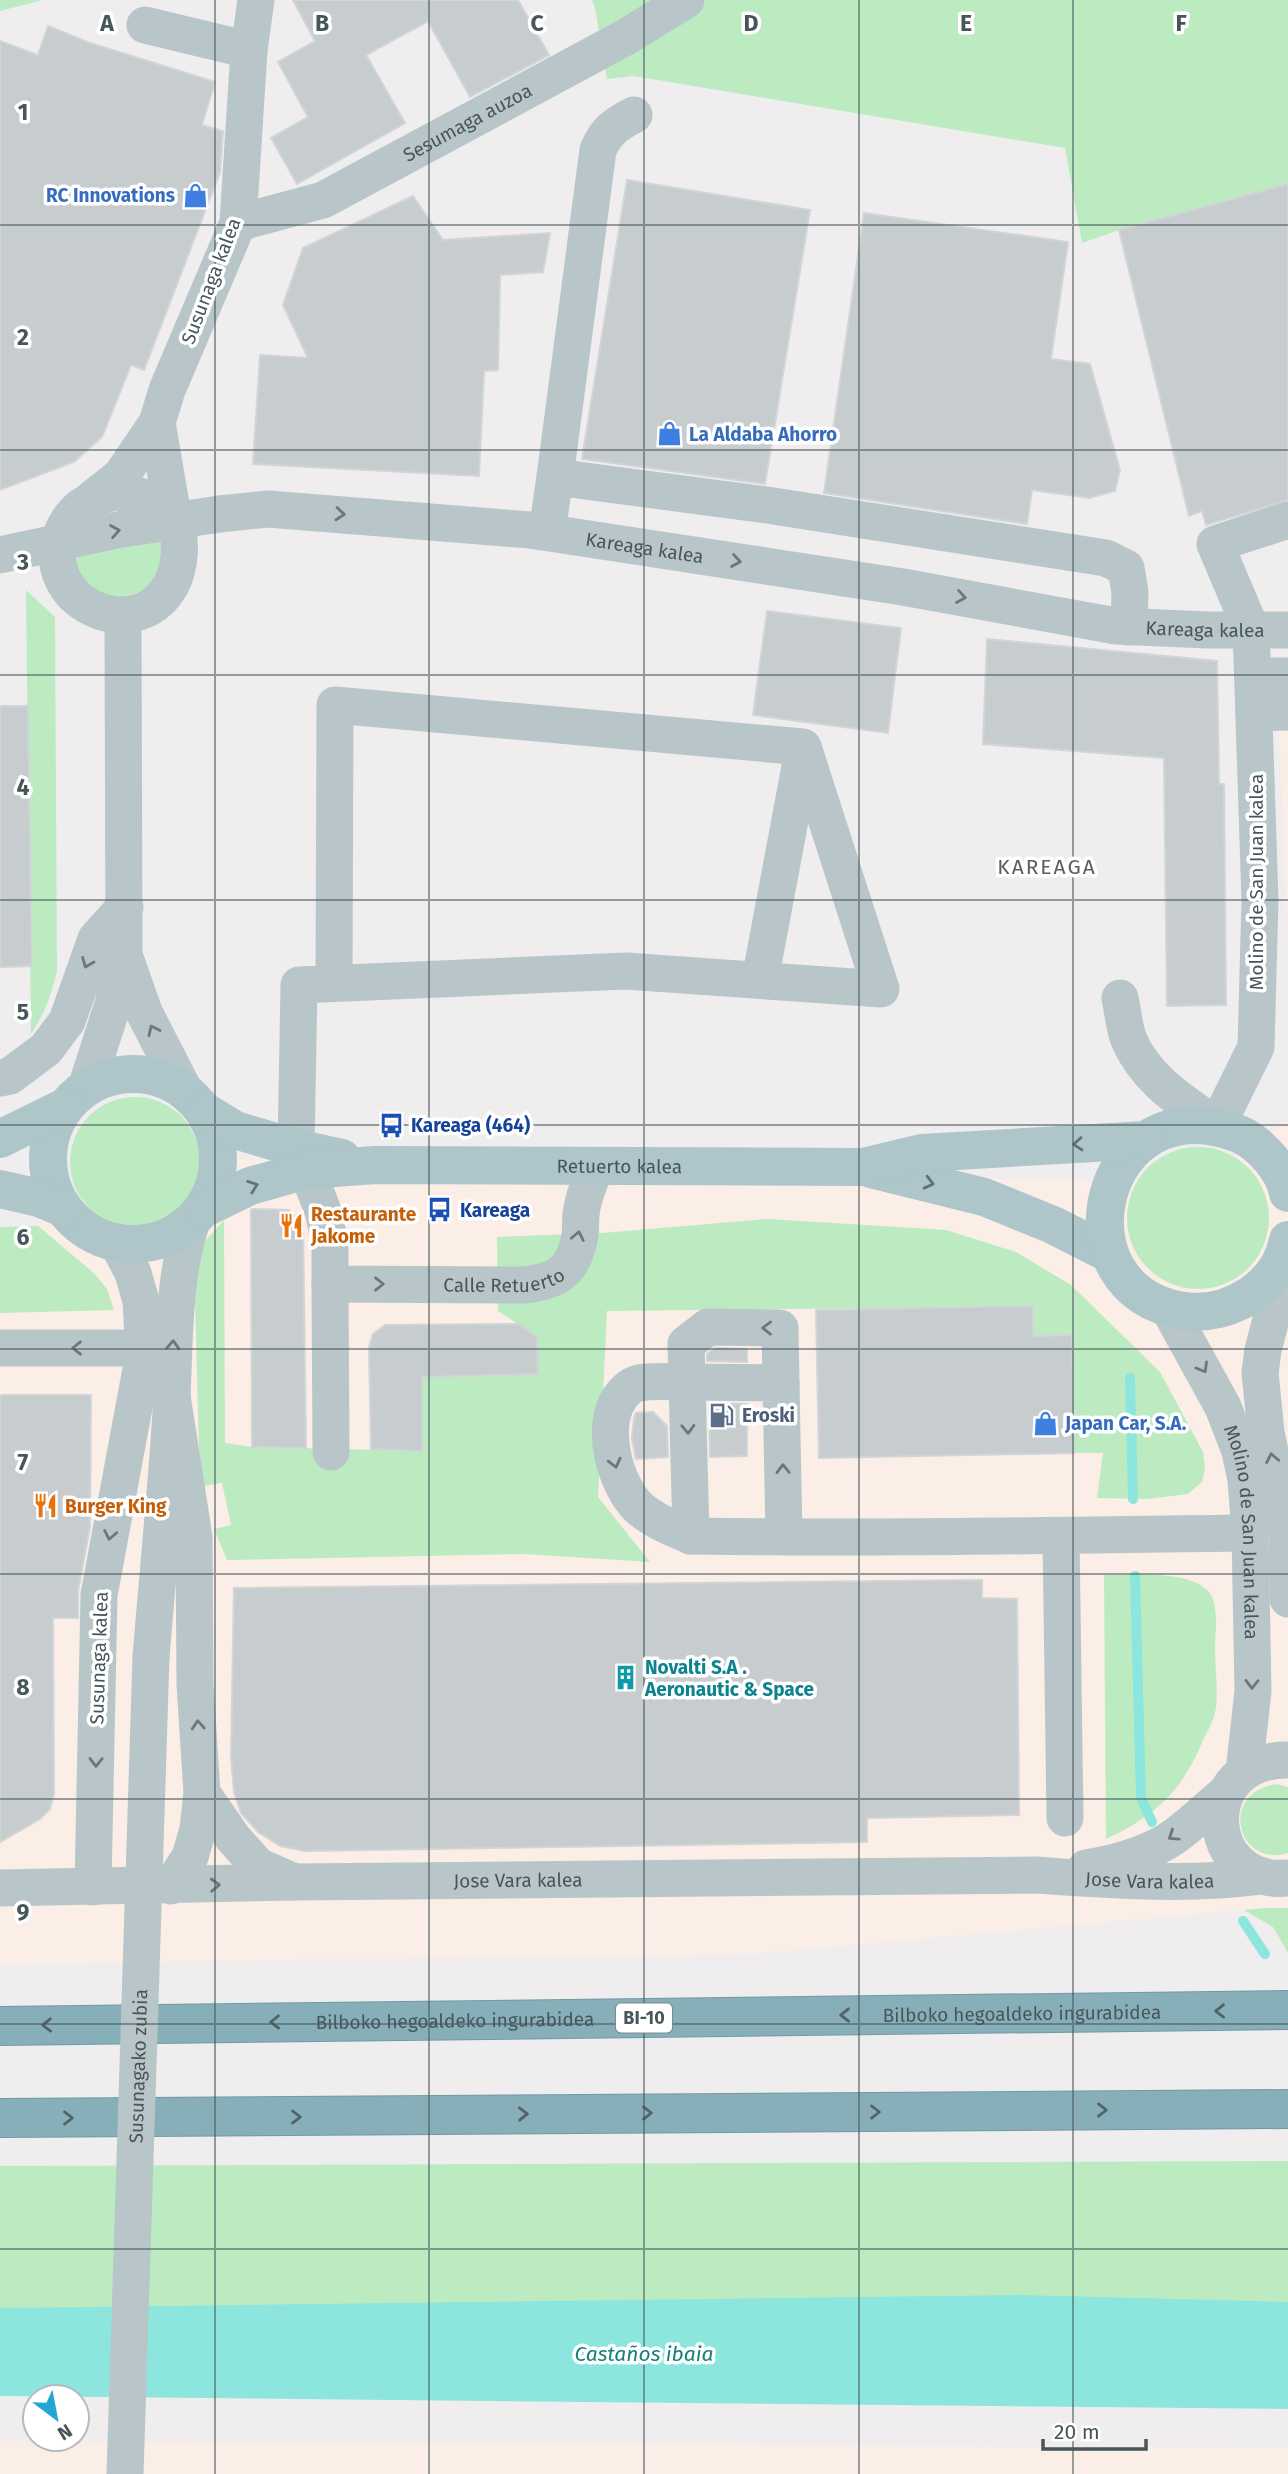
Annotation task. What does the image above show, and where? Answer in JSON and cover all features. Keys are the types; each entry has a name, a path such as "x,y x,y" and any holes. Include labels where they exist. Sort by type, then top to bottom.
{"highway":[{"name":"Bilboko hegoaldeko ingurabidea","path":"0,2026 1288,2010"},
{"path":"0,2118 1288,2109"}],"main road":[{"path":"0,1139 110,1077 137,1074 159,1078 194,1101 216,1138 219,1161 216,1182 197,1215 166,1238 135,1245 102,1239 85,1230 63,1208 52,1186 48,1157 54,1128 76,1098"},
{"name":"Retuerto kalea","path":"194,1101 235,1130 302,1159 375,1165 863,1167"},
{"path":"1284,1254 1255,1293 1228,1307 1199,1313 1169,1309 1144,1296 1124,1278 1110,1254 1103,1222 1108,1191 1122,1162 1146,1140 1168,1129 1192,1124 1217,1126 1247,1138 1280,1160 1288,1193"},
{"path":"863,1167 922,1153 1146,1140"},
{"name":"Retuerto kalea","path":"197,1215 302,1159"},
{"path":"863,1167 984,1197 1053,1225 1110,1254"},
{"path":"0,1189 39,1198 63,1208"}],"street":[{"name":"Susunaga kalea","path":"157,423 167,390 238,223 249,50 256,0"},
{"name":"Sesumaga auzoa","path":"238,223 323,200 626,37 686,0"},
{"path":"145,25 249,50"},
{"path":"547,532 598,150 603,137 614,125 634,115"},
{"path":"157,423 179,543 179,564 171,585 142,611 123,617 96,611 78,600 65,584 58,563 58,542 67,520 76,509 121,476 157,423"},
{"path":"555,477 767,505 1106,558 1126,568 1130,592 1129,627"},
{"path":"93,498 114,492 139,495 157,506 174,522"},
{"name":"Kareaga kalea","path":"0,555 117,530 268,509 547,532 903,587 1129,627 1288,629"},
{"path":"1251,629 1215,544 1288,520"},
{"path":"76,1098 113,1004 124,955 123,617"},
{"name":"Molino de San Juan kalea","path":"1217,1126 1256,1047 1274,900 1270,676 1251,629"},
{"path":"334,983 335,705 803,747"},
{"path":"760,980 803,747"},
{"path":"331,1452 330,1244 323,1212 302,1159 299,985 626,971 881,989 803,747"},
{"path":"0,1078 10,1076 46,1049 67,1021 96,939 124,907"},
{"path":"124,955 144,1012 194,1101"},
{"path":"1120,998 1129,1040 1147,1071 1173,1095 1217,1126"},
{"name":"Calle Retuerto","path":"330,1284 525,1286 548,1282 564,1272 572,1259 580,1238 582,1208 596,1166"},
{"path":"151,1657 172,1395 175,1313 184,1244 197,1215"},
{"name":"Susunaga kalea","path":"117,1242 133,1273 145,1348 151,1657"},
{"name":"Molino de San Juan kalea","path":"1284,1254 1260,1373 1266,1432 1287,1520 1288,1599"},
{"name":"Molino de San Juan kalea","path":"1169,1309 1218,1397 1240,1451 1246,1480 1250,1533 1253,1691 1235,1783 1220,1818 1222,1836 1229,1852 1240,1865 1281,1878"},
{"path":"691,1536 686,1344 708,1327 780,1328 785,1537"},
{"path":"0,1348 145,1348"},
{"name":"Susunaga kalea","path":"93,1887 99,1595 145,1348"},
{"path":"781,1383 637,1383 623,1392 612,1409 609,1437 617,1473 638,1506 658,1521 691,1536 1250,1533"},
{"path":"171,1886 190,1857 198,1829 202,1793 195,1684 194,1536 172,1395"},
{"path":"1061,1536 1065,1818"},
{"name":"Susunagako zubia","path":"125,2474 151,1657"},
{"name":"Jose Vara kalea","path":"1036,1875 1102,1865 1143,1853 1173,1838 1258,1764 1288,1760"},
{"path":"202,1793 233,1838 258,1866 295,1882"},
{"name":"Jose Vara kalea","path":"0,1888 295,1882 1036,1875 1132,1882 1281,1878"}],"shaded area":[{"path":"1276,657 1288,657 1288,948"},
{"path":"1288,1120 1288,1908 752,1954 0,1964 0,1227 38,1226 136,1157 1194,1184"},
{"path":"0,2441 21,2441 21,2453 91,2453 91,2441 1288,2448 1288,2474 0,2474"}],"green space":[{"path":"0,0 43,0 0,11"},
{"path":"592,0 1288,0 1288,184 1119,230 1082,243 1065,148 634,76 607,79"},
{"path":"161,532 164,564 158,577 147,586 121,597 107,597 94,593 83,585 75,570 78,551"},
{"path":"26,590 55,617 57,970 47,1003 31,1034"},
{"path":"135,1097 160,1102 181,1116 195,1137 200,1162 195,1187 181,1208 160,1222 135,1227 110,1222 89,1208 75,1187 70,1162 75,1137 89,1116 110,1102"},
{"path":"1198,1147 1225,1152 1248,1168 1264,1191 1269,1218 1264,1245 1248,1268 1225,1284 1198,1289 1171,1284 1148,1268 1132,1245 1127,1218 1132,1191 1148,1168 1171,1152"},
{"path":"768,1219 946,1230 1016,1252 1071,1285 1160,1372 1203,1452 1205,1469 1202,1482 1188,1494 1147,1499 1097,1498 1103,1453 1074,1453 1072,1336 1033,1336 1032,1306 607,1311 598,1497 650,1562 524,1554 227,1560 214,1529 231,1525 222,1483 204,1486 199,1449 194,1262 206,1240 224,1220 225,1443 252,1447 422,1451 422,1377 538,1374 537,1337 498,1311 497,1237 602,1233"},
{"path":"38,1226 95,1274 107,1289 114,1310 0,1313 0,1227"},
{"path":"1104,1575 1187,1579 1208,1591 1215,1611 1217,1690 1212,1723 1196,1757 1177,1787 1140,1821 1106,1839"},
{"path":"1278,1784 1288,1787 1288,1853 1270,1855 1256,1850 1246,1840 1241,1827 1241,1813 1247,1800 1259,1790"},
{"path":"1288,1908 1288,1953 1273,1927 1244,1910"},
{"path":"1288,2161 1288,2303 0,2308 0,2166"}],"water":[{"name":"Castaños ibaia","path":"1023,2295 1288,2302 1288,2409 91,2397 91,2383 21,2383 21,2396 0,2396 0,2308"}],"building":[{"path":"293,0 518,0 549,55 470,97 428,21 366,55 405,123 297,184 271,138 308,117 278,62 315,41"},
{"path":"48,26 87,42 215,82 202,125 223,131 220,172 144,370 131,365 102,437 74,462 0,490 0,41 38,55"},
{"path":"627,180 810,210 765,484 582,459"},
{"path":"1288,184 1288,500 1206,525 1202,511 1189,516 1119,230"},
{"path":"413,196 443,240 550,233 543,272 500,275 498,370 484,371 479,476 253,464 260,355 308,358 283,305 303,248"},
{"path":"864,213 1068,242 1051,359 1090,364 1120,470 1115,491 1089,498 1032,490 1027,524 824,493"},
{"path":"767,611 901,628 888,733 753,715"},
{"path":"987,639 1217,661 1219,784 1224,784 1226,1005 1167,1006 1164,758 983,744"},
{"path":"0,706 28,706 32,966 0,967"},
{"path":"253,1209 289,1210 303,1226 306,1448 252,1447"},
{"path":"1033,1306 1033,1336 1072,1335 1074,1453 819,1458 816,1310"},
{"path":"519,1324 537,1337 538,1374 422,1377 422,1451 371,1449 369,1347 373,1334 385,1325"},
{"path":"715,1348 747,1349 747,1362 707,1361 707,1354"},
{"name":"Burger King","path":"0,1395 91,1395 90,1527 78,1591 78,1618 53,1618 54,1793 50,1809 40,1819 0,1842"},
{"path":"709,1403 747,1404 747,1456 710,1457"},
{"path":"653,1412 667,1426 668,1457 636,1459 632,1439 634,1418 636,1413"},
{"name":"Novalti S.A . Aeronautic & Space","path":"982,1580 982,1598 1017,1599 1019,1815 867,1818 867,1842 305,1851 280,1846 258,1832 241,1813 234,1792 231,1757 234,1588"}],"waterway":[{"path":"1130,1378 1133,1499"},
{"path":"1135,1576 1141,1798 1152,1822"},
{"path":"1243,1921 1265,1954"}],"place":[{"name":"RC Innovations","path":"195,195"},
{"name":"La Aldaba Ahorro","path":"669,434"},
{"name":"Kareaga (464)","path":"391,1125"},
{"name":"Kareaga","path":"440,1210"},
{"name":"Restaurante Jakome","path":"291,1225"},
{"name":"Eroski","path":"722,1415"},
{"name":"Japan Car, S.A.","path":"1045,1423"},
{"name":"Burger King","path":"45,1506"},
{"name":"Novalti S.A . Aeronautic & Space","path":"625,1678"}],"district":[{"name":"KAREAGA","path":"1047,867"}]}
